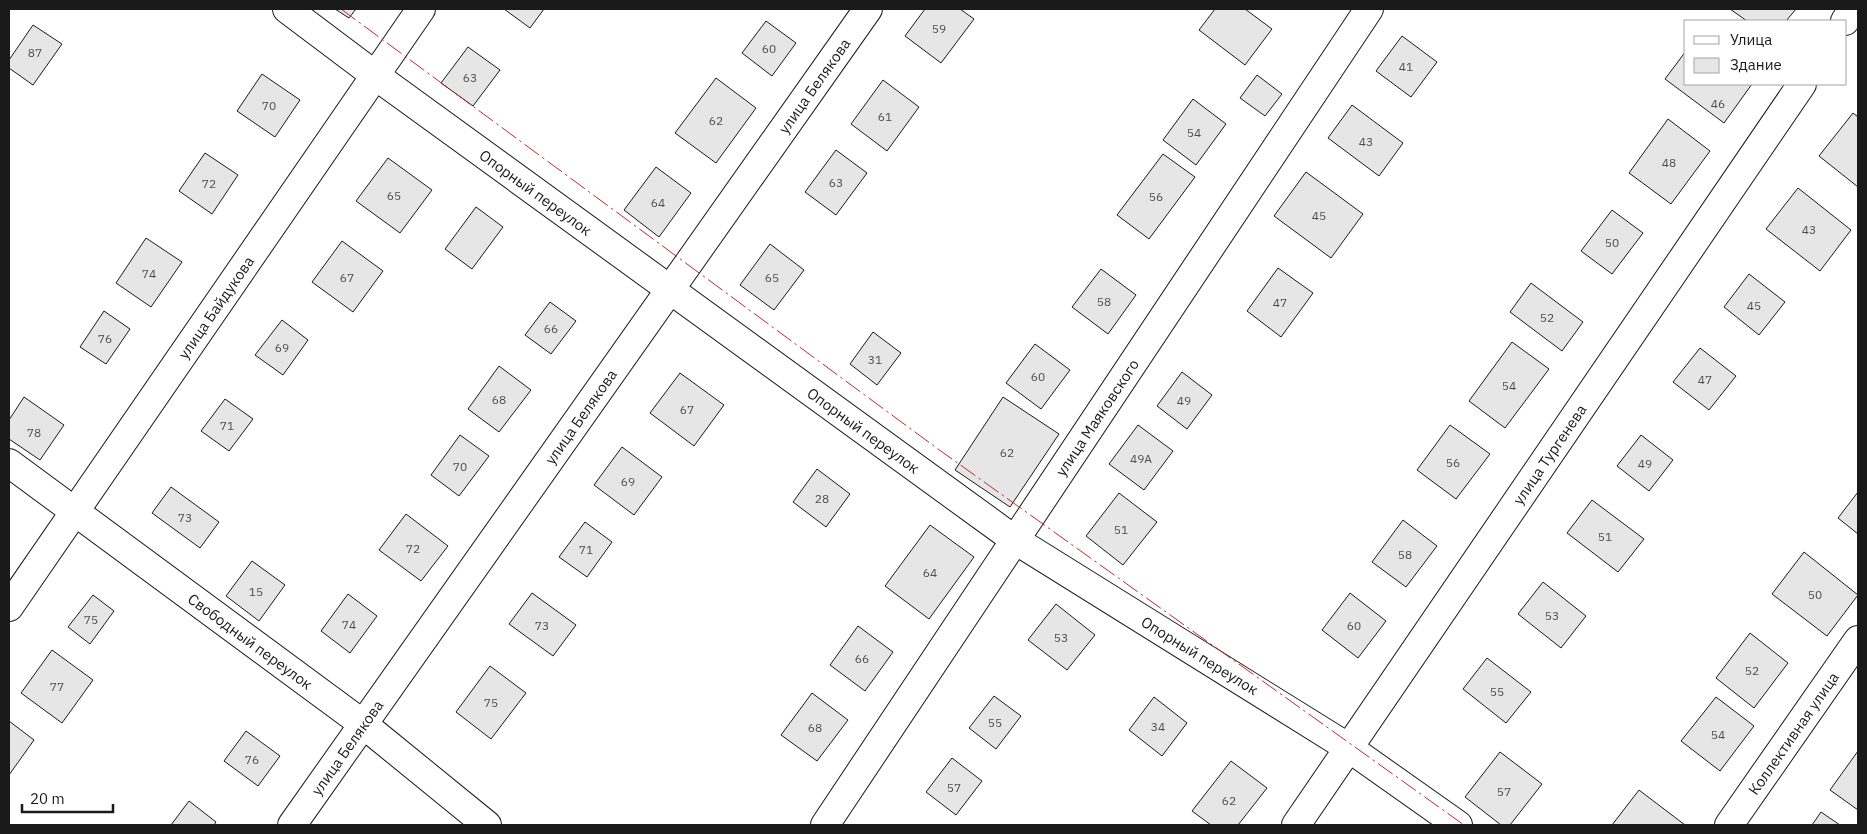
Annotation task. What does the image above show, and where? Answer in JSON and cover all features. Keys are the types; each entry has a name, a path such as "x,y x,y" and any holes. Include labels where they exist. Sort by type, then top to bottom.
{"street":[{"name":"Опорный переулок","path":"287,9 376,76 1015,540 1349,748 1458,825"},
{"name":"улица Байдукова","path":"9,606 421,9"},
{"name":"улица Белякова","path":"292,825 868,9"},
{"name":"улица Маяковского","path":"825,825 1369,9"},
{"path":"1846,20 1853,9"},
{"name":"улица Тургенева","path":"1296,825 1801,85"},
{"name":"Свободный переулок","path":"9,463 363,724 487,825"},
{"name":"Коллективная улица","path":"1729,825 1858,640"}],"building":[{"path":"335,9 356,9 349,18"},
{"path":"504,9 544,9 530,28"},
{"path":"925,9 960,9 974,19 941,63 905,36"},
{"path":"1215,9 1245,9 1272,29 1245,65 1199,30"},
{"path":"1730,9 1796,9 1787,20 1746,20"},
{"path":"766,21 796,43 772,76 742,53"},
{"path":"33,25 62,44 33,85 9,68 9,60"},
{"path":"1402,36 1437,62 1411,97 1376,71"},
{"path":"468,47 500,70 473,106 441,83"},
{"path":"1684,54 1684,85 1751,85 1724,123 1665,79"},
{"path":"262,74 300,100 275,137 237,111"},
{"path":"1257,75 1282,94 1265,116 1240,98"},
{"path":"716,78 756,108 716,163 675,133"},
{"path":"883,80 919,107 887,151 851,124"},
{"path":"1193,99 1226,124 1196,165 1163,140"},
{"path":"1352,105 1403,143 1379,176 1328,138"},
{"path":"1853,113 1858,117 1858,187 1819,156"},
{"path":"1668,119 1710,151 1671,204 1629,173"},
{"path":"836,150 867,173 836,215 805,192"},
{"path":"205,153 238,175 212,214 179,191"},
{"path":"1163,154 1195,177 1149,239 1117,215"},
{"path":"388,158 432,190 400,233 356,201"},
{"path":"656,167 691,193 659,237 624,210"},
{"path":"1306,172 1363,214 1331,258 1274,216"},
{"path":"1798,188 1851,230 1820,271 1766,229"},
{"path":"476,207 503,227 472,269 445,249"},
{"path":"1612,210 1643,233 1612,274 1581,251"},
{"path":"146,238 182,262 151,307 116,283"},
{"path":"342,241 383,271 353,312 312,282"},
{"path":"770,244 804,270 774,310 740,285"},
{"path":"1278,268 1313,293 1281,337 1247,311"},
{"path":"1101,269 1136,295 1108,334 1072,307"},
{"path":"1749,274 1785,302 1759,335 1724,307"},
{"path":"1531,283 1583,322 1562,351 1510,312"},
{"path":"550,302 576,321 551,354 525,335"},
{"path":"104,311 130,329 106,364 80,347"},
{"path":"282,320 308,340 283,375 255,355"},
{"path":"873,332 901,353 877,385 850,364"},
{"path":"1512,342 1549,369 1505,428 1469,401"},
{"path":"1035,344 1070,370 1041,409 1006,383"},
{"path":"1700,348 1736,376 1709,410 1673,382"},
{"path":"499,366 531,390 499,432 468,409"},
{"path":"1182,372 1212,395 1187,429 1157,406"},
{"path":"680,373 724,405 694,446 650,413"},
{"path":"24,397 64,425 40,460 9,439 9,420"},
{"path":"1003,397 1059,434 1010,507 955,470"},
{"path":"225,399 253,419 229,451 201,431"},
{"path":"1138,425 1173,451 1144,490 1109,464"},
{"path":"1450,425 1490,454 1456,499 1417,470"},
{"path":"460,435 489,456 459,496 431,475"},
{"path":"1641,435 1673,460 1649,491 1617,466"},
{"path":"622,447 662,477 634,515 594,485"},
{"path":"817,469 850,494 826,527 793,502"},
{"path":"171,487 219,522 200,548 152,513"},
{"path":"1858,492 1858,534 1838,518"},
{"path":"1119,493 1157,522 1123,565 1086,536"},
{"path":"1592,500 1644,539 1618,572 1567,533"},
{"path":"406,514 448,546 421,581 379,550"},
{"path":"1403,520 1437,546 1406,587 1372,562"},
{"path":"585,522 612,542 587,577 559,557"},
{"path":"930,525 974,557 929,619 885,586"},
{"path":"1804,552 1858,595 1827,636 1772,594"},
{"path":"252,561 285,585 259,621 226,596"},
{"path":"1543,582 1586,616 1561,648 1518,614"},
{"path":"532,593 576,625 553,656 509,624"},
{"path":"1350,593 1386,621 1358,658 1322,630"},
{"path":"348,594 377,616 350,653 321,631"},
{"path":"93,595 114,611 90,644 68,627"},
{"path":"1056,604 1095,635 1067,670 1028,640"},
{"path":"858,626 893,652 865,691 830,665"},
{"path":"1750,633 1788,663 1754,708 1716,678"},
{"path":"52,650 93,680 62,723 21,693"},
{"path":"1487,658 1531,692 1506,723 1463,689"},
{"path":"490,666 526,693 491,739 456,712"},
{"path":"812,693 848,720 817,761 781,735"},
{"path":"994,696 1021,716 996,749 969,728"},
{"path":"1154,697 1187,723 1162,756 1129,730"},
{"path":"1716,697 1754,726 1720,771 1681,741"},
{"path":"9,721 34,740 9,775"},
{"path":"246,731 280,756 258,786 224,761"},
{"path":"1858,751 1858,810 1830,790"},
{"path":"1500,752 1542,784 1510,825 1501,825 1465,797"},
{"path":"952,758 982,781 956,815 926,792"},
{"path":"1231,761 1267,788 1238,825 1211,825 1192,811"},
{"path":"1639,790 1685,825 1612,825"},
{"path":"189,801 216,822 214,825 171,825"},
{"path":"1821,812 1840,825 1812,825"}],"power":[{"path":"341,9 938,449 1464,825"}]}
